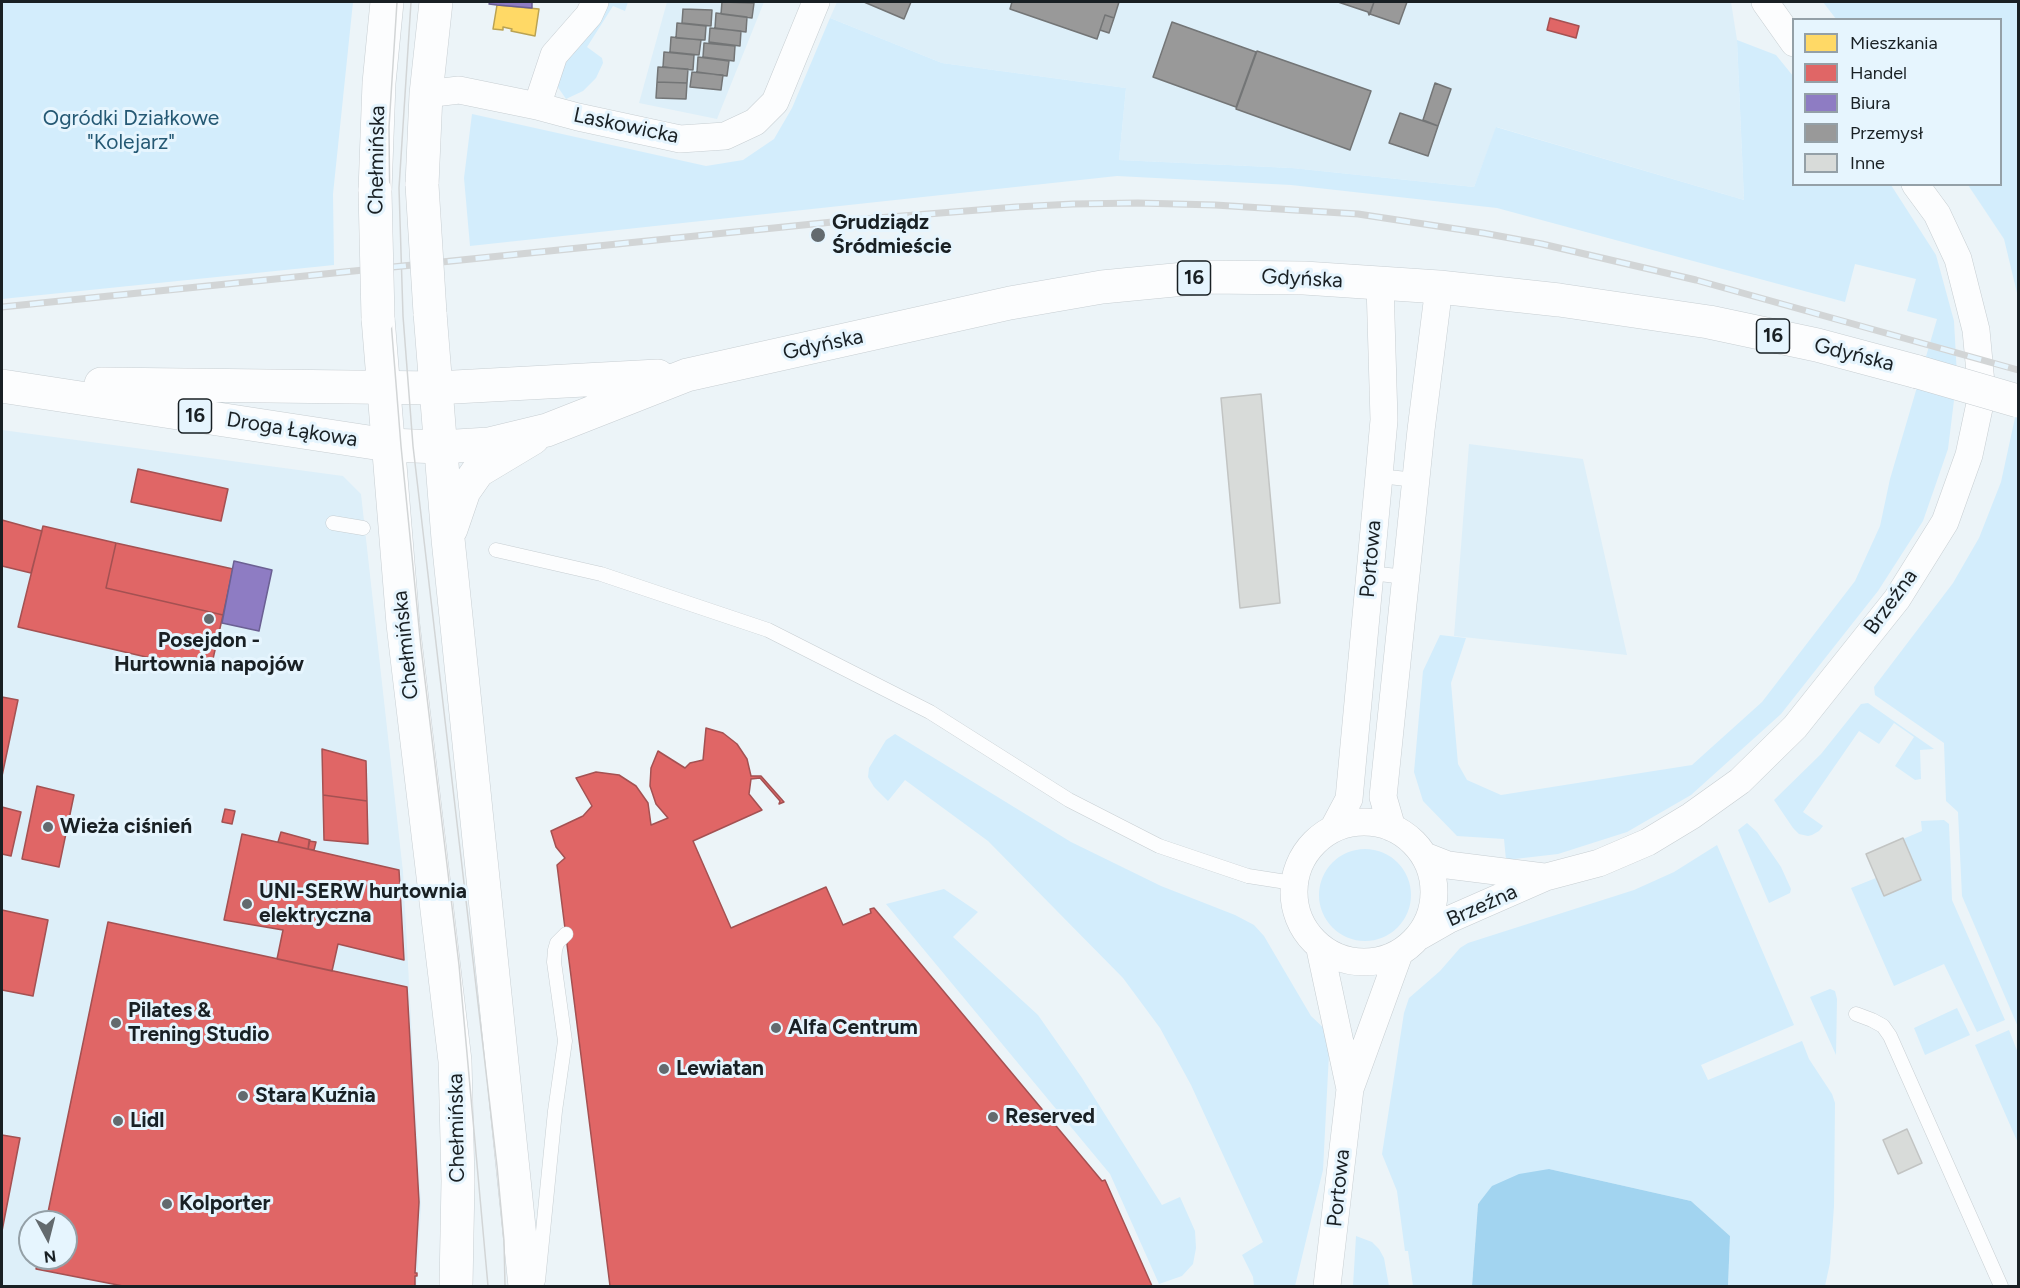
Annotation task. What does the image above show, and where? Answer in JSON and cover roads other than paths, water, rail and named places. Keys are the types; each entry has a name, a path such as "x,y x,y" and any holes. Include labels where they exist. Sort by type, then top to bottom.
{"main road":[{"name":"Chełmińska","path":"387,2 379,83 375,191 378,318 403,624 455,1061 458,1181 456,1287"},
{"path":"436,2 426,94 422,185 430,313 448,539 525,1287"},
{"name":"Gdyńska","path":"440,447 489,444 547,430 687,375 1010,303 1102,287 1205,277 1304,278 1439,287 1559,300 1709,322 1817,345 2019,401"},
{"name":"Gdyńska","path":"382,388 436,388 687,375"},
{"name":"Droga Łąkowa","path":"2,385 382,388"},
{"name":"Droga Łąkowa","path":"2,385 388,445 440,447"},
{"path":"448,539 464,491 478,471 547,430"}],"street":[{"path":"537,106 554,55 589,15 595,2"},
{"name":"Laskowicka","path":"426,94 459,90 680,139 725,136 755,122 775,102 816,2"},
{"path":"1765,2 1792,40"},
{"name":"Brzeźna","path":"1420,936 1448,920 1546,878 1599,863 1648,842 1691,816 1740,781 1795,727 1897,599 1945,522 1969,455 1982,394 1976,330 1958,260 1937,214 1916,186"},
{"name":"Portowa","path":"1333,829 1349,799 1384,420 1380,284"},
{"name":"Portowa","path":"1392,828 1383,797 1439,287"},
{"path":"1355,822 1392,828 1408,837 1425,856 1435,884 1432,911 1420,936 1399,954 1373,963 1342,960 1320,949 1304,930 1293,901 1293,884 1299,865 1308,849 1320,837 1333,829 1355,822"},
{"name":"Brzeźna","path":"1425,856 1448,865 1546,878"},
{"name":"Portowa","path":"1320,949 1350,1089"},
{"name":"Portowa","path":"1328,1287 1350,1089 1399,954"}],"lane":[{"path":"1379,476 1416,480"},
{"path":"333,523 363,528"},
{"path":"496,550 601,574 768,630 930,712 1069,800 1159,846 1248,876 1293,884"},
{"path":"1370,573 1406,578"},
{"path":"537,1287 555,1111 565,1041 554,962 557,943 566,934"},
{"path":"1856,1014 1883,1026 1890,1036 2001,1287"}],"water":[{"path":"1549,1169 1691,1201 1730,1236 1728,1286 1472,1286 1478,1204 1492,1186 1519,1174"}],"tram line":[{"path":"397,2 389,127 391,321 421,647 459,965 488,1286"},
{"path":"411,2 399,188 403,316 413,446 497,1166 504,1241 505,1286"}],"railway":[{"path":"2,307 852,220 1073,204 1215,205 1358,214 1542,244 1696,280 2018,370"}],"place":[{"name":"Grudziądz Śródmieście","path":"818,235"},
{"name":"Posejdon - Hurtownia napojów","path":"209,619"},
{"name":"Wieża ciśnień","path":"48,827"},
{"name":"UNI-SERW hurtownia elektryczna","path":"247,904"},
{"name":"Pilates & Trening Studio","path":"116,1023"},
{"name":"Alfa Centrum","path":"776,1028"},
{"name":"Lewiatan","path":"664,1069"},
{"name":"Stara Kuźnia","path":"243,1096"},
{"name":"Reserved","path":"993,1117"},
{"name":"Lidl","path":"118,1121"},
{"name":"Kolporter","path":"167,1204"}],"park label":[{"name":"Ogródki Działkowe \"Kolejarz\"","path":"131,131"}]}
